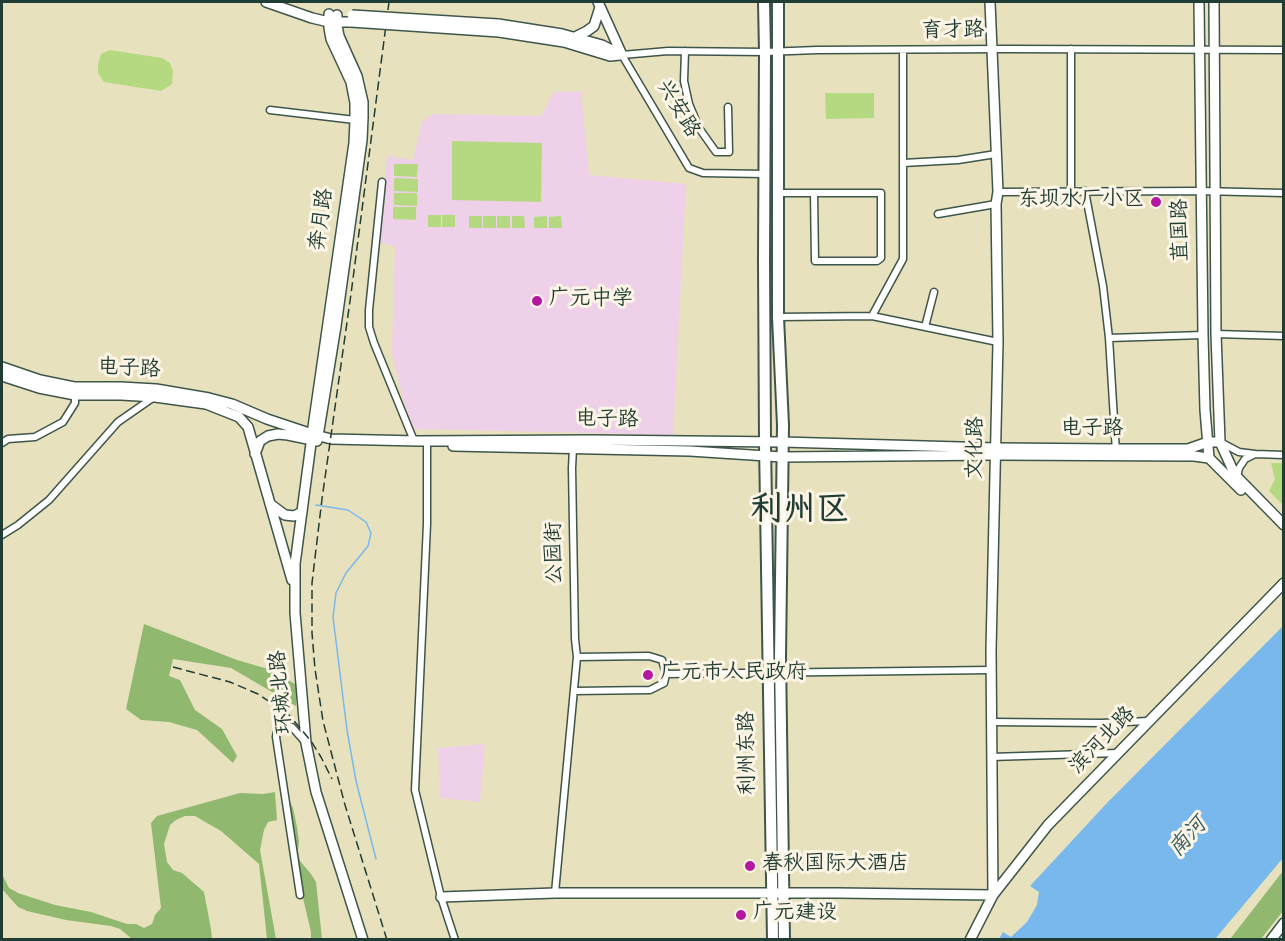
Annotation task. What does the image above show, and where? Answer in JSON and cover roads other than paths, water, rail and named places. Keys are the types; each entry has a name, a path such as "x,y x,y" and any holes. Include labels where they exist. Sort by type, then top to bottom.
{"highway":[{"name":"利州东路","path":"764,2 768,672 778,893 784,939"},
{"name":"利州东路","path":"773,939 778,893 782,457 778,317 778,2"}],"main road":[{"path":"266,2 312,18 352,18 562,34 602,45 622,55"},
{"name":"文化路","path":"990,2 998,192 996,204 998,342 991,670 993,895"},
{"name":"苴国路","path":"1199,2 1203,335 1209,458"},
{"name":"苴国路","path":"1214,2 1216,334 1220,442"},
{"path":"574,37 587,32 594,26 599,4"},
{"name":"兴安路","path":"599,4 622,55"},
{"path":"295,591 255,454 260,441 268,436 278,434 314,437 336,326 362,140 363,102 357,76 333,18"},
{"name":"奔月路","path":"314,437 354,143 355,103 351,82 331,39 329,28 333,18"},
{"path":"498,28 564,42 610,56 622,55"},
{"path":"764,31 778,31"},
{"path":"765,80 778,80"},
{"name":"电子路","path":"2,367 40,380 74,387 156,389 209,398 232,404 331,444 690,451 766,457 996,452 1116,453 1209,458"},
{"name":"电子路","path":"2,375 39,388 75,395 155,397 206,404 239,417 248,427 255,454"},
{"path":"288,435 304,445 309,452"},
{"name":"电子路","path":"314,437 414,441 782,442 996,452"},
{"name":"环城北路","path":"314,437 309,452 295,564 295,613 306,743 316,792 363,939"},
{"name":"电子路","path":"1116,453 1188,449 1208,442 1220,442"},
{"path":"1220,442 1237,477 1284,532"},
{"path":"1209,458 1261,507 1284,525"},
{"path":"270,504 285,515 294,516 302,512"},
{"name":"滨河北路","path":"970,939 993,895 1048,825 1284,583"},
{"path":"441,897 555,893 993,895"},
{"path":"1271,939 1284,923"}],"street":[{"path":"1071,49 1071,191"},
{"path":"872,316 903,259 903,50"},
{"name":"育才路","path":"622,55 685,51 1284,50"},
{"path":"685,51 684,81 689,104 699,128 716,152 729,152 728,107"},
{"name":"兴安路","path":"622,55 689,168 703,173 765,174"},
{"path":"270,110 355,120"},
{"path":"903,163 939,162 996,154"},
{"path":"382,182 369,327 414,441"},
{"path":"1085,191 1103,286 1109,338 1116,453"},
{"path":"998,192 1284,193"},
{"path":"778,193 814,193 881,193 881,258 878,261 815,261 814,193"},
{"path":"938,214 996,204"},
{"path":"925,327 934,292"},
{"path":"778,317 872,316 998,342"},
{"path":"1216,334 1284,336"},
{"path":"1109,338 1203,335"},
{"path":"2,443 8,439 35,438 63,422 75,403 75,395"},
{"path":"2,535 49,500 118,422 155,397"},
{"path":"1220,442 1239,452 1284,455"},
{"path":"428,446 427,524 415,790 441,897 455,939"},
{"name":"公园街","path":"573,448 577,657 574,691"},
{"path":"1237,477 1239,468 1245,459 1255,454"},
{"path":"555,893 574,691 650,690 664,683 666,674 662,660 649,656 577,657"},
{"path":"666,674 991,670"},
{"path":"991,722 1150,721"},
{"path":"300,895 277,732 282,727 292,727 306,743"},
{"path":"991,757 1118,753"}],"water":[{"name":"南河","path":"1283,626 1283,858 1215,939 999,939 1003,932 1011,937 1027,922 1037,905 1039,892 1030,886 1107,803"}],"waterway":[{"path":"316,505 348,510 366,522 371,533 368,546 346,573 336,593 333,617 347,730 356,781 376,859"}],"railway":[{"path":"387,940 345,805 323,721 312,633 312,583 389,2"},
{"path":"173,667 230,682 258,694 289,715 311,741 332,779"}],"place":[{"name":"东坝水厂小区","path":"1156,202"},
{"name":"广元中学","path":"537,301"},
{"name":"广元市人民政府","path":"648,675"},
{"name":"春秋国际大酒店","path":"750,866"},
{"name":"广元建设","path":"741,915"}],"district":[{"name":"利州区","path":"800,514"}]}
